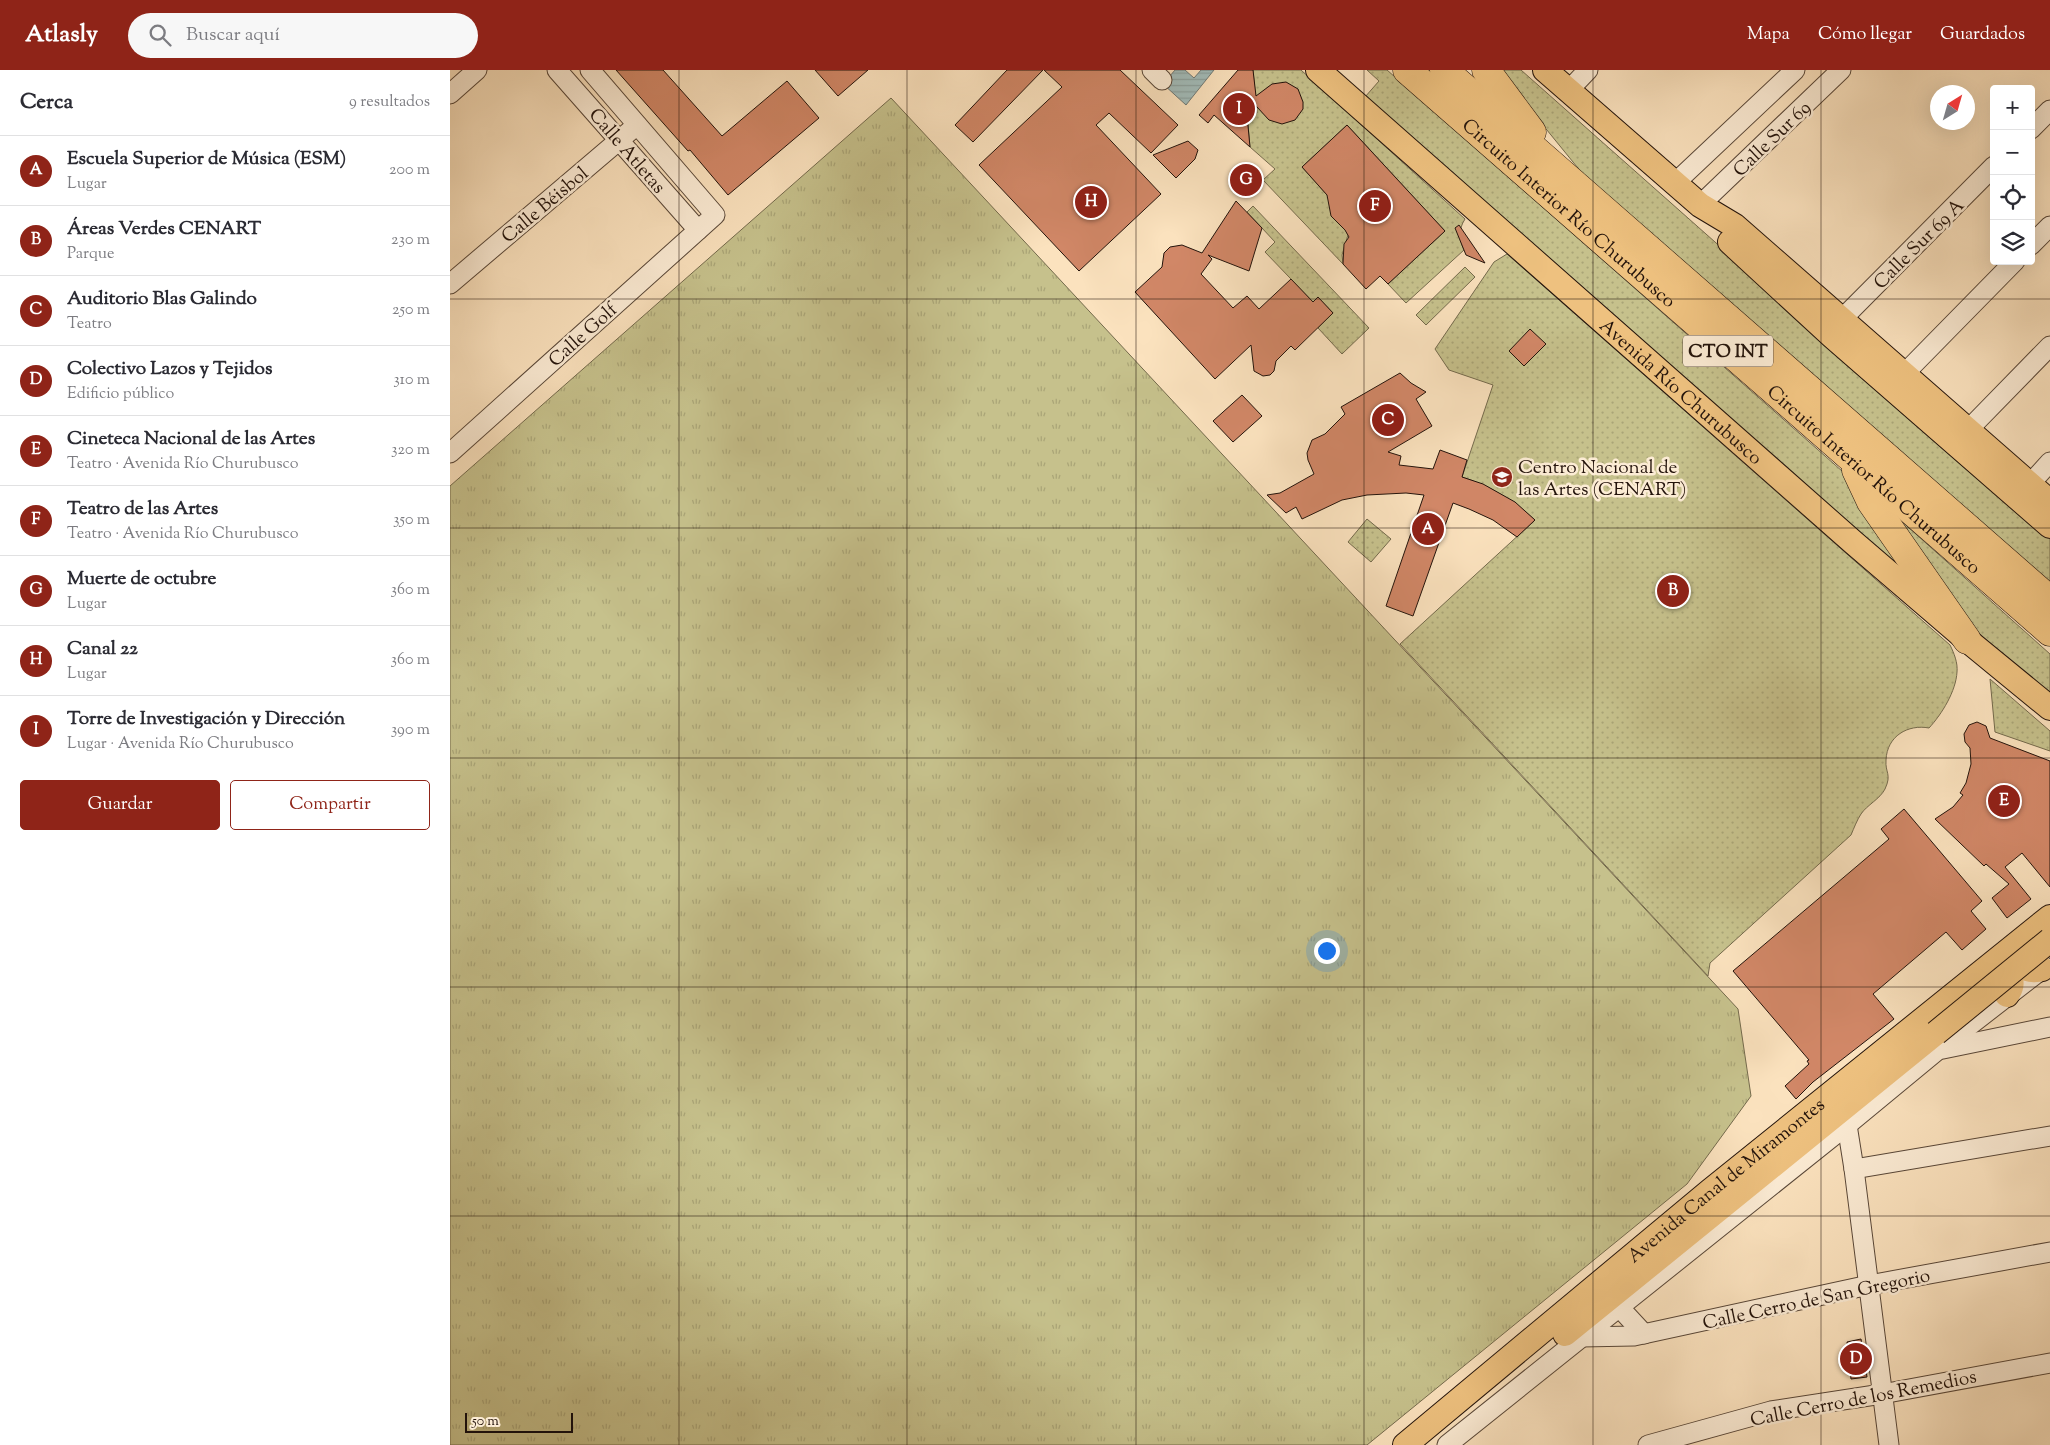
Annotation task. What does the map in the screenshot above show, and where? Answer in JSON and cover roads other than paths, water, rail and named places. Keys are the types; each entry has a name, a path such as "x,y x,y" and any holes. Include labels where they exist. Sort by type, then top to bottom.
{"highway":[{"name":"Circuito Interior Río Churubusco","path":"1407,70 2050,632"},
{"name":"Circuito Interior Río Churubusco","path":"1444,70 2050,600"},
{"path":"1486,70 1568,179"},
{"path":"1850,458 1872,502 1966,640"}],"main road":[{"name":"Avenida Río Churubusco","path":"1318,70 1966,640 2050,708"},
{"path":"1544,70 1700,206 1726,238 1837,327 1904,374 2050,502"},
{"path":"1837,327 2050,526"},
{"name":"Avenida Canal de Miramontes","path":"1405,1445 1710,1192 2050,917"},
{"path":"2021,940 2016,954 2020,964 2030,971 2046,966"},
{"path":"1937,1041 2050,940"},
{"path":"1992,963 2003,966 2010,974 2012,985 2007,995"},
{"name":"Avenida Canal de Miramontes","path":"1428,1445 1772,1167 1937,1041"},
{"path":"1772,1167 1799,1152 1823,1142"}],"street":[{"path":"450,94 477,70"},
{"name":"Calle Atletas","path":"557,70 698,230"},
{"name":"Calle Atletas","path":"590,70 715,215"},
{"path":"1568,91 1588,70"},
{"name":"Calle Sur 69","path":"1674,183 1795,70"},
{"name":"Calle Sur 69","path":"1700,206 1841,70"},
{"path":"2035,124 2050,110"},
{"name":"Calle Béisbol","path":"450,284 637,125"},
{"name":"Calle Sur 69 A","path":"1837,327 1990,170"},
{"name":"Calle Golf","path":"450,453 715,215"},
{"path":"2035,241 2050,226"},
{"path":"1904,374 2011,265"},
{"path":"1968,430 2050,346"},
{"path":"2030,484 2050,462"},
{"name":"Avenida Canal de Miramontes","path":"1447,1445 1823,1142 1847,1125 1937,1041 2007,995 2046,966"},
{"path":"1937,1041 2050,1027"},
{"path":"1847,1125 1889,1445"},
{"path":"1854,1169 2050,1136"},
{"name":"Calle Cerro de San Gregorio","path":"1581,1337 1634,1336 1869,1285 2050,1252"},
{"path":"1619,1307 1644,1334"},
{"name":"Calle Cerro de los Remedios","path":"1648,1445 1771,1411 1882,1394 2050,1363"}],"water":[{"path":"1175,70 1185,70 1194,78 1201,70 1214,70 1186,105 1163,84"}],"place":[{"name":"Torre de Investigación y Dirección","path":"1239,109"},
{"name":"Muerte de octubre","path":"1246,180"},
{"name":"Canal 22","path":"1091,202"},
{"name":"Teatro de las Artes","path":"1375,206"},
{"name":"Auditorio Blas Galindo","path":"1388,420"},
{"name":"Centro Nacional de las Artes (CENART)","path":"1502,477"},
{"name":"Escuela Superior de Música (ESM)","path":"1428,529"},
{"name":"Áreas Verdes CENART","path":"1673,591"},
{"name":"Cineteca Nacional de las Artes","path":"2004,801"},
{"name":"Colectivo Lazos y Tejidos","path":"1856,1359"}]}
